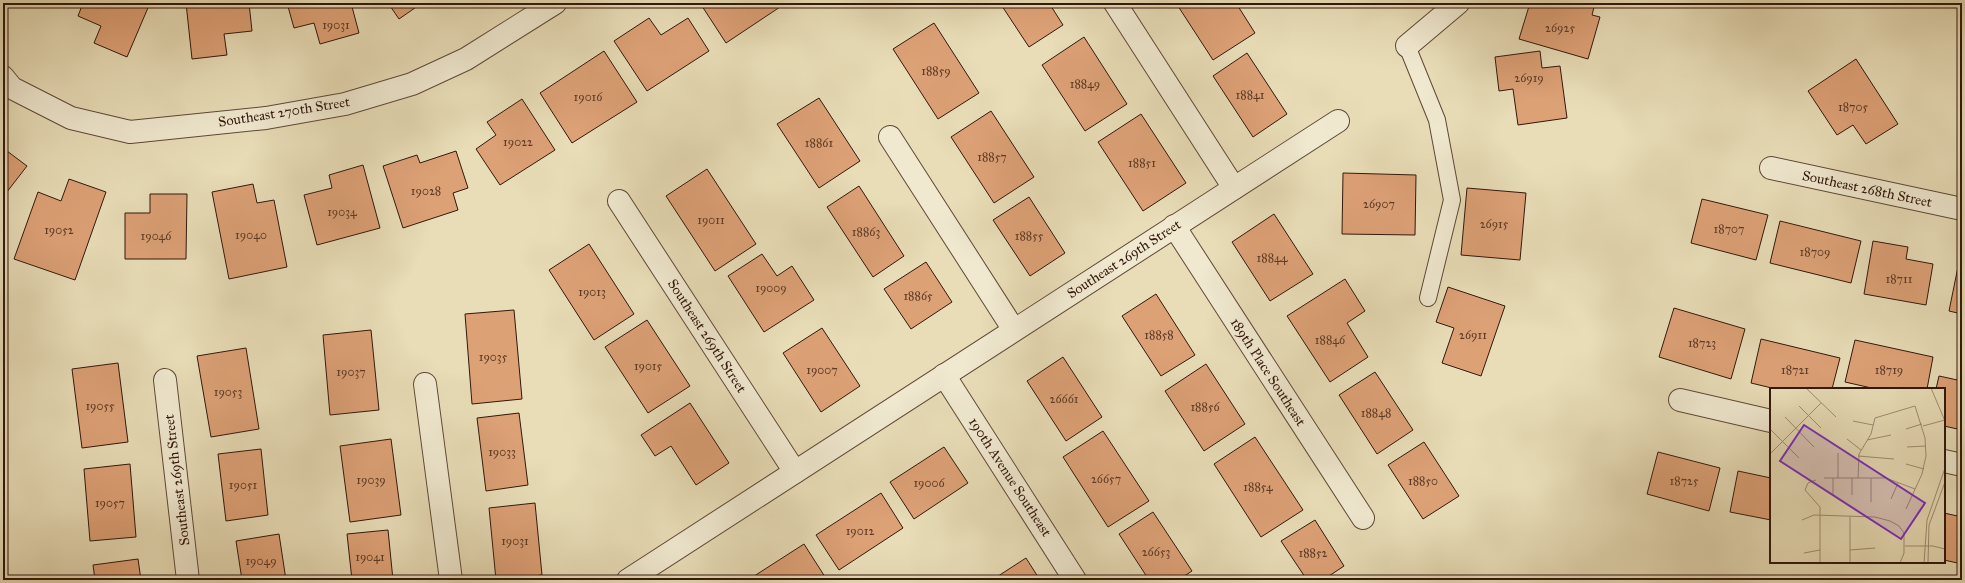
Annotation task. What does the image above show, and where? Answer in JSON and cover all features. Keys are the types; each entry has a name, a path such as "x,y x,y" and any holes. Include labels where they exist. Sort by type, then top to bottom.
{"street":[{"name":"Southeast 270th Street","path":"3,77 12,88 71,118 130,132 266,118 345,104 412,84 466,58 555,3"},
{"path":"1114,3 1234,188"},
{"path":"1406,46 1458,3"},
{"name":"Southeast 269th Street","path":"628,580 1338,121"},
{"path":"890,137 1014,330"},
{"name":"Southeast 268th Street","path":"1771,168 1962,209"},
{"name":"Southeast 269th Street","path":"619,201 794,472"},
{"name":"189th Place Southeast","path":"1174,226 1363,518"},
{"name":"190th Avenue Southeast","path":"944,375 1075,580"},
{"name":"Southeast 269th Street","path":"165,380 188,580"},
{"path":"425,384 451,580"},
{"path":"1680,400 1770,421"},
{"path":"1945,461 1962,465"}],"lane":[{"path":"1406,46 1437,120 1452,200 1428,298"}],"building":[{"path":"83,3 150,3 127,57 94,43 101,26 78,16"},
{"path":"186,3 249,3 252,31 224,34 227,55 192,59"},
{"path":"287,3 351,3 359,33 320,44 314,23 294,28"},
{"path":"388,3 422,3 399,19"},
{"path":"700,3 786,3 726,43"},
{"path":"1000,3 1049,3 1063,25 1029,47"},
{"path":"1176,3 1236,3 1255,33 1213,60"},
{"path":"1530,3 1595,3 1592,15 1600,17 1588,59 1519,39"},
{"path":"649,18 661,35 688,18 709,51 647,91 614,41"},
{"path":"934,23 979,93 938,119 893,49"},
{"path":"1084,37 1127,104 1085,131 1042,65"},
{"path":"604,51 637,102 572,143 540,93"},
{"path":"1540,51 1542,68 1560,66 1567,118 1518,125 1513,89 1499,91 1495,57"},
{"path":"1247,53 1287,114 1253,137 1213,76"},
{"path":"1856,59 1898,124 1866,144 1853,125 1837,135 1808,91"},
{"path":"819,98 860,161 819,188 777,124"},
{"path":"522,99 555,150 500,185 476,149 496,135 487,122"},
{"path":"991,111 1034,177 994,203 951,137"},
{"path":"1141,114 1186,183 1143,211 1098,142"},
{"path":"3,148 27,166 3,197"},
{"path":"456,151 468,188 453,193 458,210 403,228 383,166 417,155 420,163"},
{"path":"363,165 380,228 317,245 304,195 332,188 329,175"},
{"path":"707,169 756,244 715,271 666,196"},
{"path":"1343,173 1416,175 1415,235 1342,234"},
{"path":"69,179 106,192 75,280 14,259 38,192 61,201"},
{"path":"253,184 257,203 274,200 287,267 229,279 212,192"},
{"path":"859,186 904,256 873,277 827,207"},
{"path":"1467,188 1526,193 1520,260 1461,255"},
{"path":"150,194 187,194 186,259 125,259 125,213 150,213"},
{"path":"1029,197 1065,253 1030,276 993,220"},
{"path":"1702,199 1768,215 1756,260 1691,243"},
{"path":"1274,214 1313,274 1270,301 1232,242"},
{"path":"1780,221 1861,241 1851,283 1770,263"},
{"path":"1873,241 1908,247 1906,259 1933,264 1926,305 1864,294"},
{"path":"589,244 634,314 594,340 549,270"},
{"path":"762,254 777,276 792,266 814,300 764,332 728,276"},
{"path":"1960,257 1962,257 1962,314 1949,311"},
{"path":"926,262 952,302 911,329 884,289"},
{"path":"1345,279 1365,311 1347,323 1368,357 1330,382 1287,316"},
{"path":"1448,287 1505,306 1481,376 1442,363 1454,328 1436,322"},
{"path":"1156,294 1195,355 1161,376 1122,316"},
{"path":"1674,308 1745,329 1731,379 1659,357"},
{"path":"514,310 522,399 472,404 465,314"},
{"path":"647,320 690,386 648,413 605,347"},
{"path":"822,328 860,386 821,412 783,353"},
{"path":"371,330 379,410 330,415 323,335"},
{"path":"1761,339 1840,358 1832,388 1772,388 1751,383"},
{"path":"1855,340 1933,357 1927,388 1872,388 1845,382"},
{"path":"246,348 259,429 211,437 197,356"},
{"path":"1063,357 1102,417 1066,441 1027,381"},
{"path":"118,363 128,442 82,448 72,369"},
{"path":"1206,364 1245,424 1204,451 1165,391"},
{"path":"1375,372 1413,430 1377,454 1339,395"},
{"path":"1939,376 1962,381 1962,430 1945,426 1945,388 1936,388"},
{"path":"690,403 729,463 696,485 671,446 655,456 641,435"},
{"path":"519,413 528,485 486,491 477,418"},
{"path":"1103,431 1149,501 1108,527 1063,457"},
{"path":"1255,437 1303,510 1261,537 1214,464"},
{"path":"391,439 401,515 350,522 340,446"},
{"path":"1424,442 1459,496 1423,519 1388,465"},
{"path":"944,447 968,483 914,519 890,482"},
{"path":"261,449 268,515 226,521 218,454"},
{"path":"1658,452 1720,468 1709,511 1647,494"},
{"path":"130,464 136,537 90,541 84,469"},
{"path":"1738,471 1770,478 1770,520 1730,512"},
{"path":"881,493 903,528 839,570 816,535"},
{"path":"535,503 542,575 496,580 489,508"},
{"path":"1153,512 1192,571 1178,580 1149,580 1119,534"},
{"path":"1945,513 1962,517 1962,564 1945,560"},
{"path":"1315,520 1344,566 1323,580 1307,580 1281,541"},
{"path":"388,530 393,580 352,580 347,534"},
{"path":"279,534 286,580 242,580 236,541"},
{"path":"804,544 827,580 748,580"},
{"path":"1026,558 1040,580 992,580"},
{"path":"138,559 141,580 95,580 93,565"}]}
